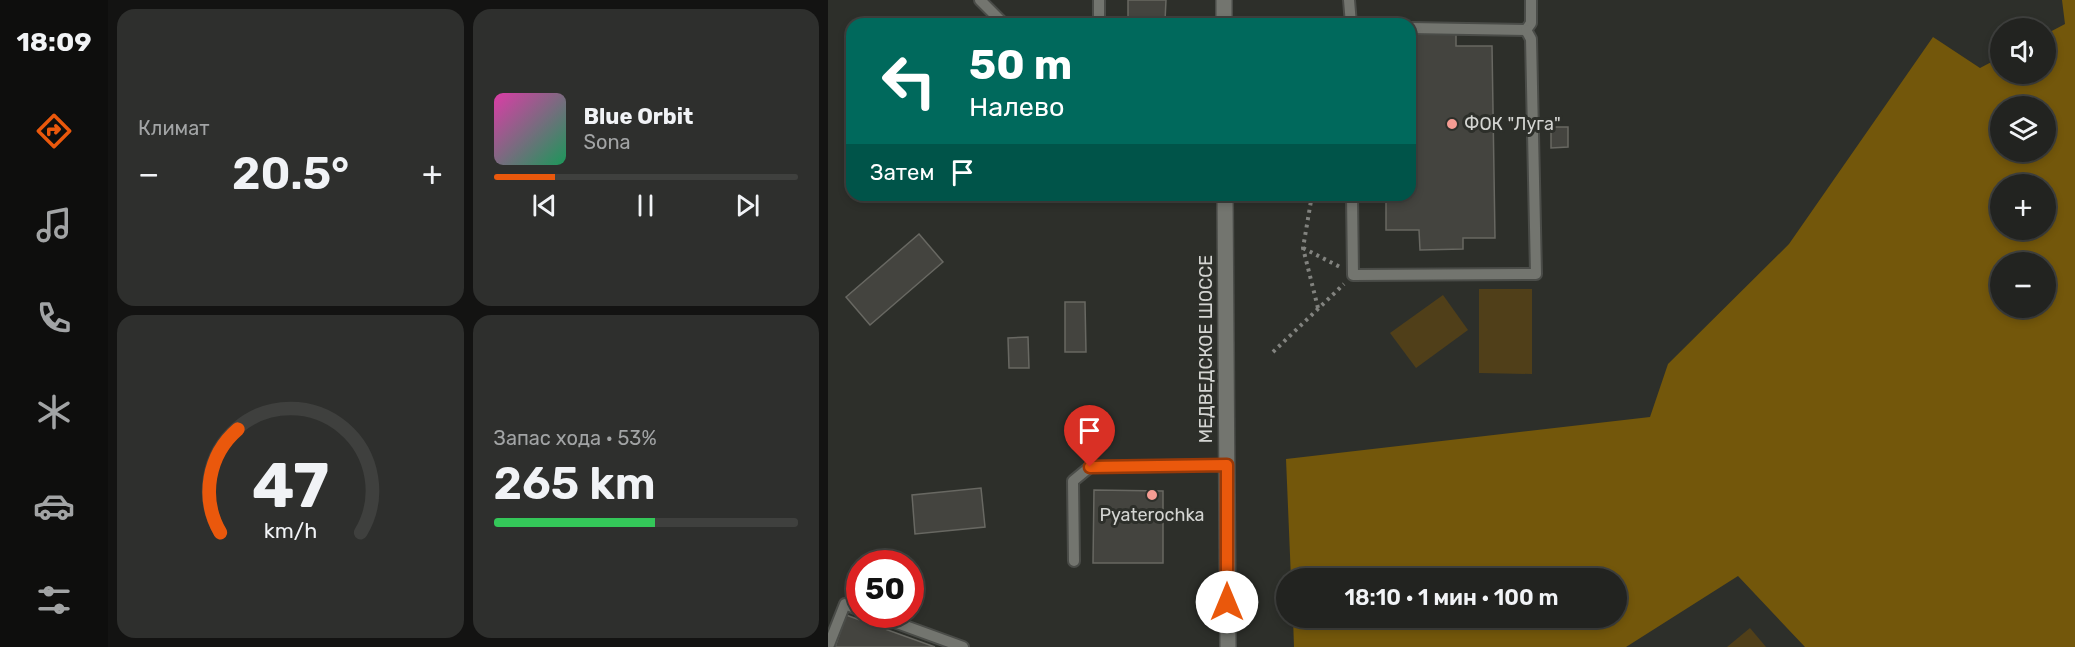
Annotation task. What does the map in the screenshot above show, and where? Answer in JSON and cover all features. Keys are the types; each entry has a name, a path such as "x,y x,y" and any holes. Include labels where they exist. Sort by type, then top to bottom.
{"main road":[{"path":"1224,0 1224,18"},
{"name":"МЕДВЕДСКОЕ ШОССЕ","path":"1225,201 1228,647"}],"lane":[{"path":"980,0 998,18"},
{"path":"1099,0 1099,18"},
{"path":"1349,0 1350,18"},
{"path":"1526,30 1532,23 1531,0"},
{"path":"1416,28 1526,30"},
{"path":"1353,201 1353,275 1536,274 1531,39 1526,30"},
{"path":"1074,561 1073,481 1090,467 1227,465"},
{"path":"828,647 844,604 846,605"},
{"path":"911,628 963,647"}],"path":[{"path":"1311,201 1303,248 1318,308"},
{"path":"1273,352 1353,275 1303,248"}],"shaded area":[{"path":"2062,0 2075,0 2075,647 1805,647 1738,576 1626,647 1294,647 1293,628 1627,628 1627,568 1291,568 1286,459 1650,417 1668,364 1789,244 1933,37 1980,68 1990,63 1990,84 2056,84 2056,29 2065,24"},
{"path":"1479,289 1532,289 1532,374 1479,373"},
{"path":"1443,295 1468,330 1416,368 1390,333"},
{"path":"1750,628 1766,647 1727,647"}],"building":[{"path":"1128,0 1166,0 1165,18 1128,18"},
{"name":"ФОК \"Луга\"","path":"1456,30 1456,46 1492,46 1495,238 1463,238 1463,249 1420,250 1419,230 1386,230 1386,201 1416,201 1416,31"},
{"path":"1551,127 1568,127 1568,147 1551,148"},
{"path":"919,234 943,262 870,325 846,297"},
{"path":"1065,302 1085,302 1086,352 1065,352"},
{"path":"1028,337 1029,368 1009,368 1008,338"},
{"path":"981,488 985,527 915,534 912,495"},
{"path":"1094,490 1163,491 1163,563 1093,563"},
{"path":"846,615 846,628 882,628 935,647 835,647"}],"place":[{"name":"ФОК \"Луга\"","path":"1452,124"},
{"name":"Pyaterochka","path":"1152,495"}],"route":[{"path":"1090,467 1227,465 1227,602"}]}
